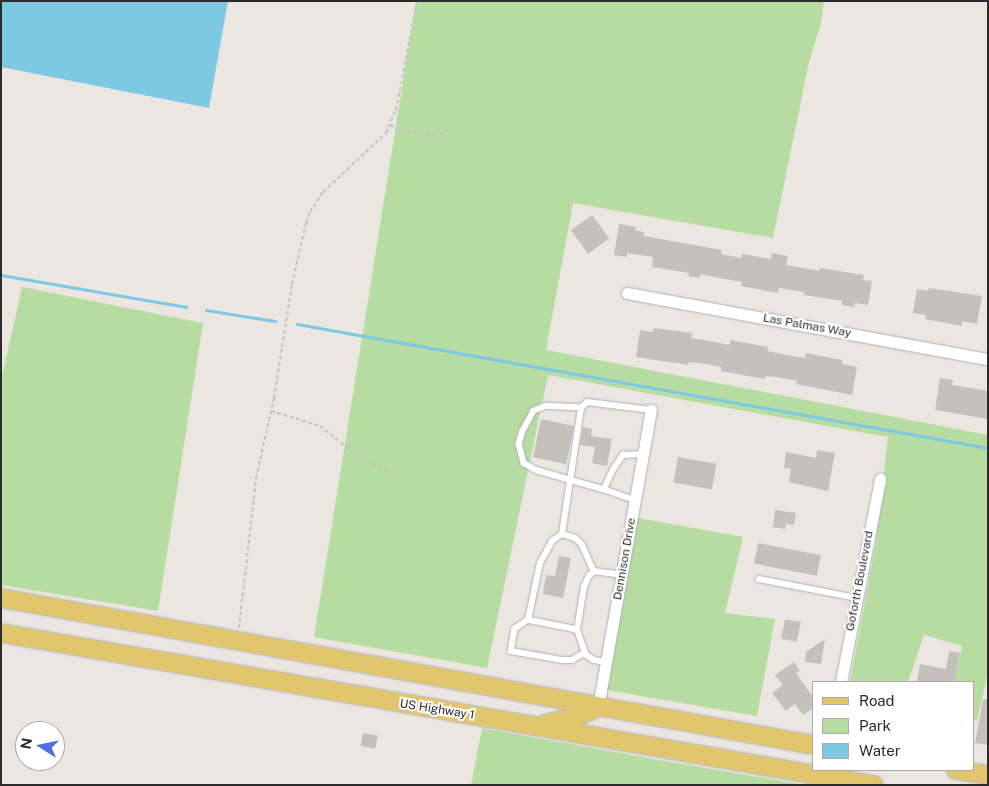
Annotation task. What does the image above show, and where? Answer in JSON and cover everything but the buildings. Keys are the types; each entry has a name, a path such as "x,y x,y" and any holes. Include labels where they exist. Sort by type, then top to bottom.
{"main road":[{"path":"1,598 238,640 598,708 812,745"},
{"name":"US Highway 1","path":"1,634 874,785"},
{"path":"537,726 576,717 598,708"},
{"path":"962,771 988,775"}],"street":[{"name":"Las Palmas Way","path":"627,294 988,359"},
{"name":"Dennison Drive","path":"598,708 651,410"},
{"name":"Goforth Boulevard","path":"841,681 880,479"}],"lane":[{"path":"584,653 572,660 562,660 512,651 515,630 528,620 540,563 552,542 562,534 581,408 587,402 651,410"},
{"path":"581,408 540,407 528,419 519,444 524,463 536,470 604,489 635,500"},
{"path":"604,489 620,458 628,453 644,454"},
{"path":"562,534 575,538 582,544 594,571"},
{"path":"606,663 593,660 584,653 577,630 584,587 588,576 594,571 622,575"},
{"path":"759,580 857,598"},
{"path":"528,620 577,630"}],"path":[{"path":"238,640 256,478 271,411 298,255 310,212 329,186 386,134 396,110 417,1"},
{"path":"390,124 401,130 420,134 432,135 450,130"},
{"path":"271,411 320,426 355,454 389,472"}],"green space":[{"path":"416,1 824,1 821,23 809,62 773,238 573,203 546,350 988,435 988,672 977,721 974,720 974,681 955,681 962,646 924,635 908,681 850,681 876,543 888,437 548,375 487,668 314,637"},
{"path":"22,287 203,323 158,611 1,585 1,381"},
{"path":"638,518 743,537 725,613 775,619 757,716 606,690"},
{"path":"482,728 659,760 805,785 471,785"}],"water":[{"path":"1,1 228,1 209,108 1,67"}],"waterway":[{"path":"1,275 186,307"},
{"path":"206,310 275,321"},
{"path":"297,324 988,448"}]}
